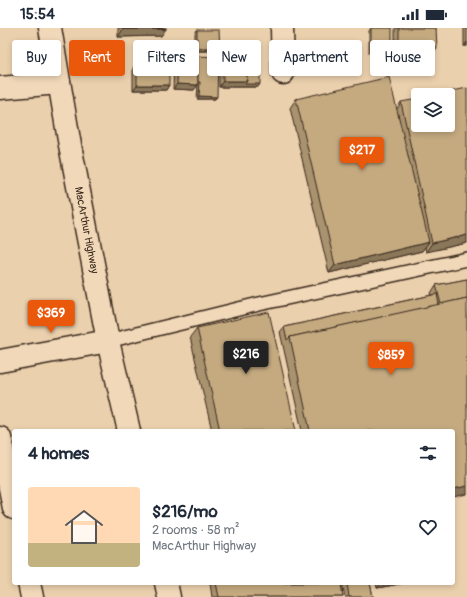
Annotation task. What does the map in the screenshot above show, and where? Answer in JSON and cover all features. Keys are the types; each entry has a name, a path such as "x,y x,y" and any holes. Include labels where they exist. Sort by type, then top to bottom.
{"main road":[{"name":"MacArthur Highway","path":"50,28 69,140 108,341 129,429"},
{"path":"282,28 282,40"},
{"path":"0,88 60,83"},
{"path":"0,361 108,341"},
{"path":"0,438 12,498"},
{"path":"29,585 32,597"},
{"path":"166,585 169,597"}],"lane":[{"path":"108,341 259,304 467,259"}],"building":[{"path":"166,28 166,29 123,29"},
{"path":"371,28 392,28 392,40 371,40"},
{"path":"399,28 436,28 437,48 435,48 435,40 399,40"},
{"path":"197,30 219,30 220,40 207,40 207,48 199,48 199,40 197,40"},
{"path":"199,56 207,56 207,76 218,76 217,97 199,96 200,82 198,82"},
{"path":"137,76 169,76 169,85 137,85"},
{"path":"177,76 198,76 198,85 177,84"},
{"path":"223,76 247,76 247,81 223,81"},
{"path":"247,76 260,76 260,84 245,84 247,81"},
{"path":"389,77 429,242 335,265 296,99"},
{"path":"467,88 467,235 432,243 401,102 411,100 411,132 455,132 455,91"},
{"path":"467,279 467,298 441,304 436,285"},
{"path":"437,294 439,305 290,337 287,340 284,327"},
{"path":"467,298 467,486 455,489 455,429 310,429 290,337"},
{"path":"269,312 296,429 220,429 197,328"},
{"path":"216,585 341,585 343,597 219,597"},
{"path":"347,585 370,585 373,597 349,597"}]}
